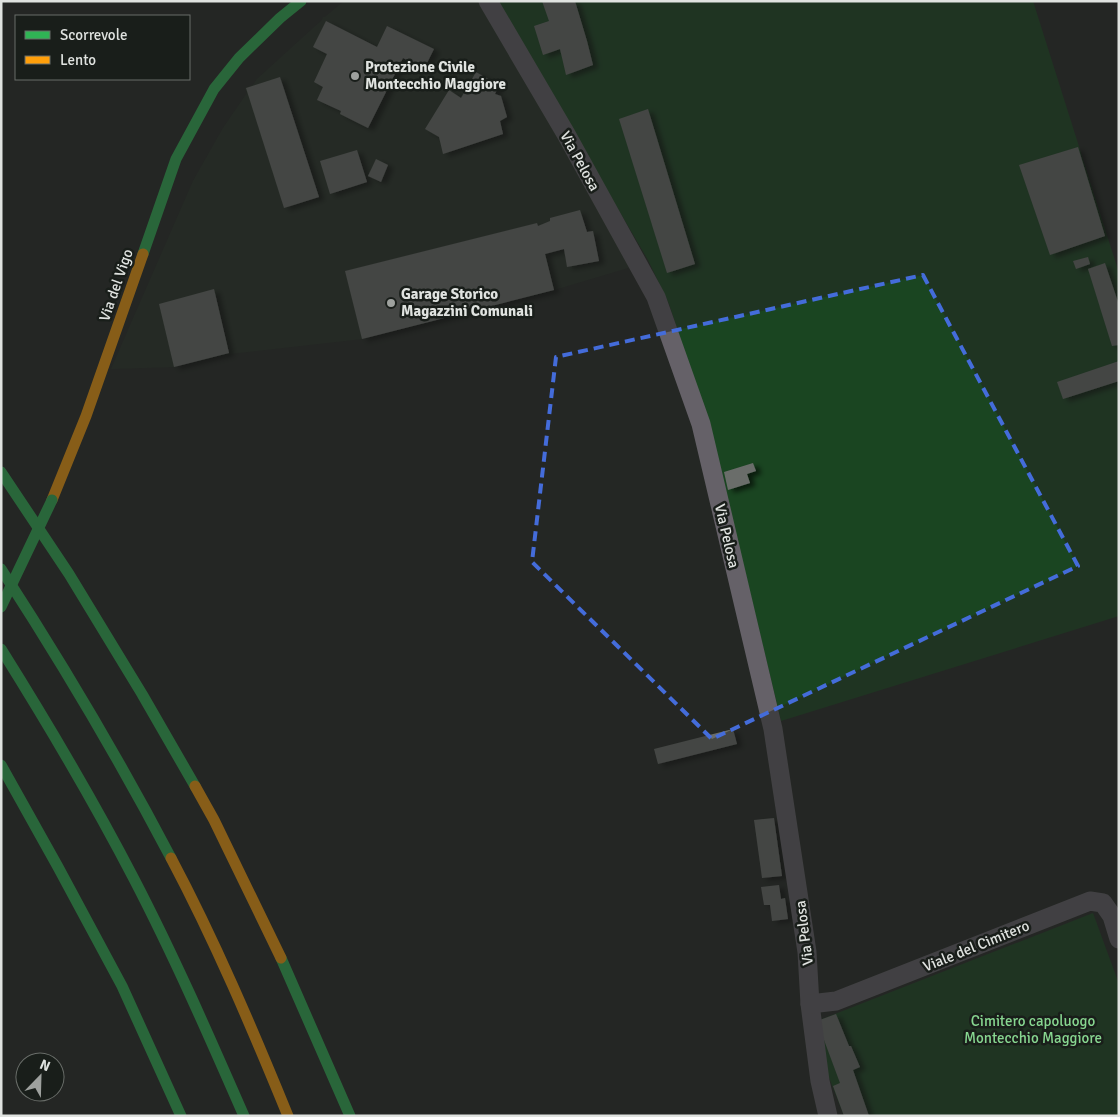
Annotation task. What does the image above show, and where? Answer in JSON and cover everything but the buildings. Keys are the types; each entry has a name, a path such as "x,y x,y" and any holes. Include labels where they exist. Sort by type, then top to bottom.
{"main road":[{"name":"Via del Vigo","path":"1,607 52,500 86,416 176,160 214,90 234,64 280,18 301,1"},
{"path":"1,472 69,574 142,694 214,820 276,946 350,1116"},
{"path":"1,569 93,715 173,862 231,983 288,1116"},
{"path":"1,649 56,739 134,879 185,985 244,1116"},
{"path":"1,765 122,986 181,1116"}],"street":[{"name":"Via Pelosa","path":"488,1 566,134 656,297 701,424 772,730 807,952 810,1004 820,1081 828,1116"},
{"name":"Viale del Cimitero","path":"810,1004 836,1001 1090,901 1103,902 1112,916 1119,939"}],"highlighted area":[{"path":"923,275 1078,566 712,739 532,562 556,357"}],"shaded area":[{"path":"344,1 496,1 648,262 554,290 362,339 230,354 174,367 111,369 193,181 223,128 247,93 245,88 253,85 257,79 322,20 323,17"}],"green space":[{"path":"496,1 1033,1 1119,273 1119,616 781,721 711,431 669,304 648,260"},
{"name":"Cimitero capoluogo Montecchio Maggiore","path":"1093,913 1119,984 1119,1116 844,1116 821,1057 817,1021"}],"traffic: fast":[{"path":"143,254 176,159 214,89 239,58 280,18 301,1"},
{"path":"1,472 69,574 195,786"},
{"path":"1,607 52,500"},
{"path":"1,569 89,712 171,858"},
{"path":"1,649 70,762 134,879 177,967 244,1116"},
{"path":"1,765 122,986 181,1116"},
{"path":"281,958 350,1116"}],"traffic: slow":[{"path":"52,500 86,416 143,254"},
{"path":"195,786 214,820 281,958"},
{"path":"171,858 203,921 261,1050 288,1116"}],"place":[{"name":"Protezione Civile Montecchio Maggiore","path":"355,76"},
{"name":"Garage Storico Magazzini Comunali","path":"391,303"}]}
